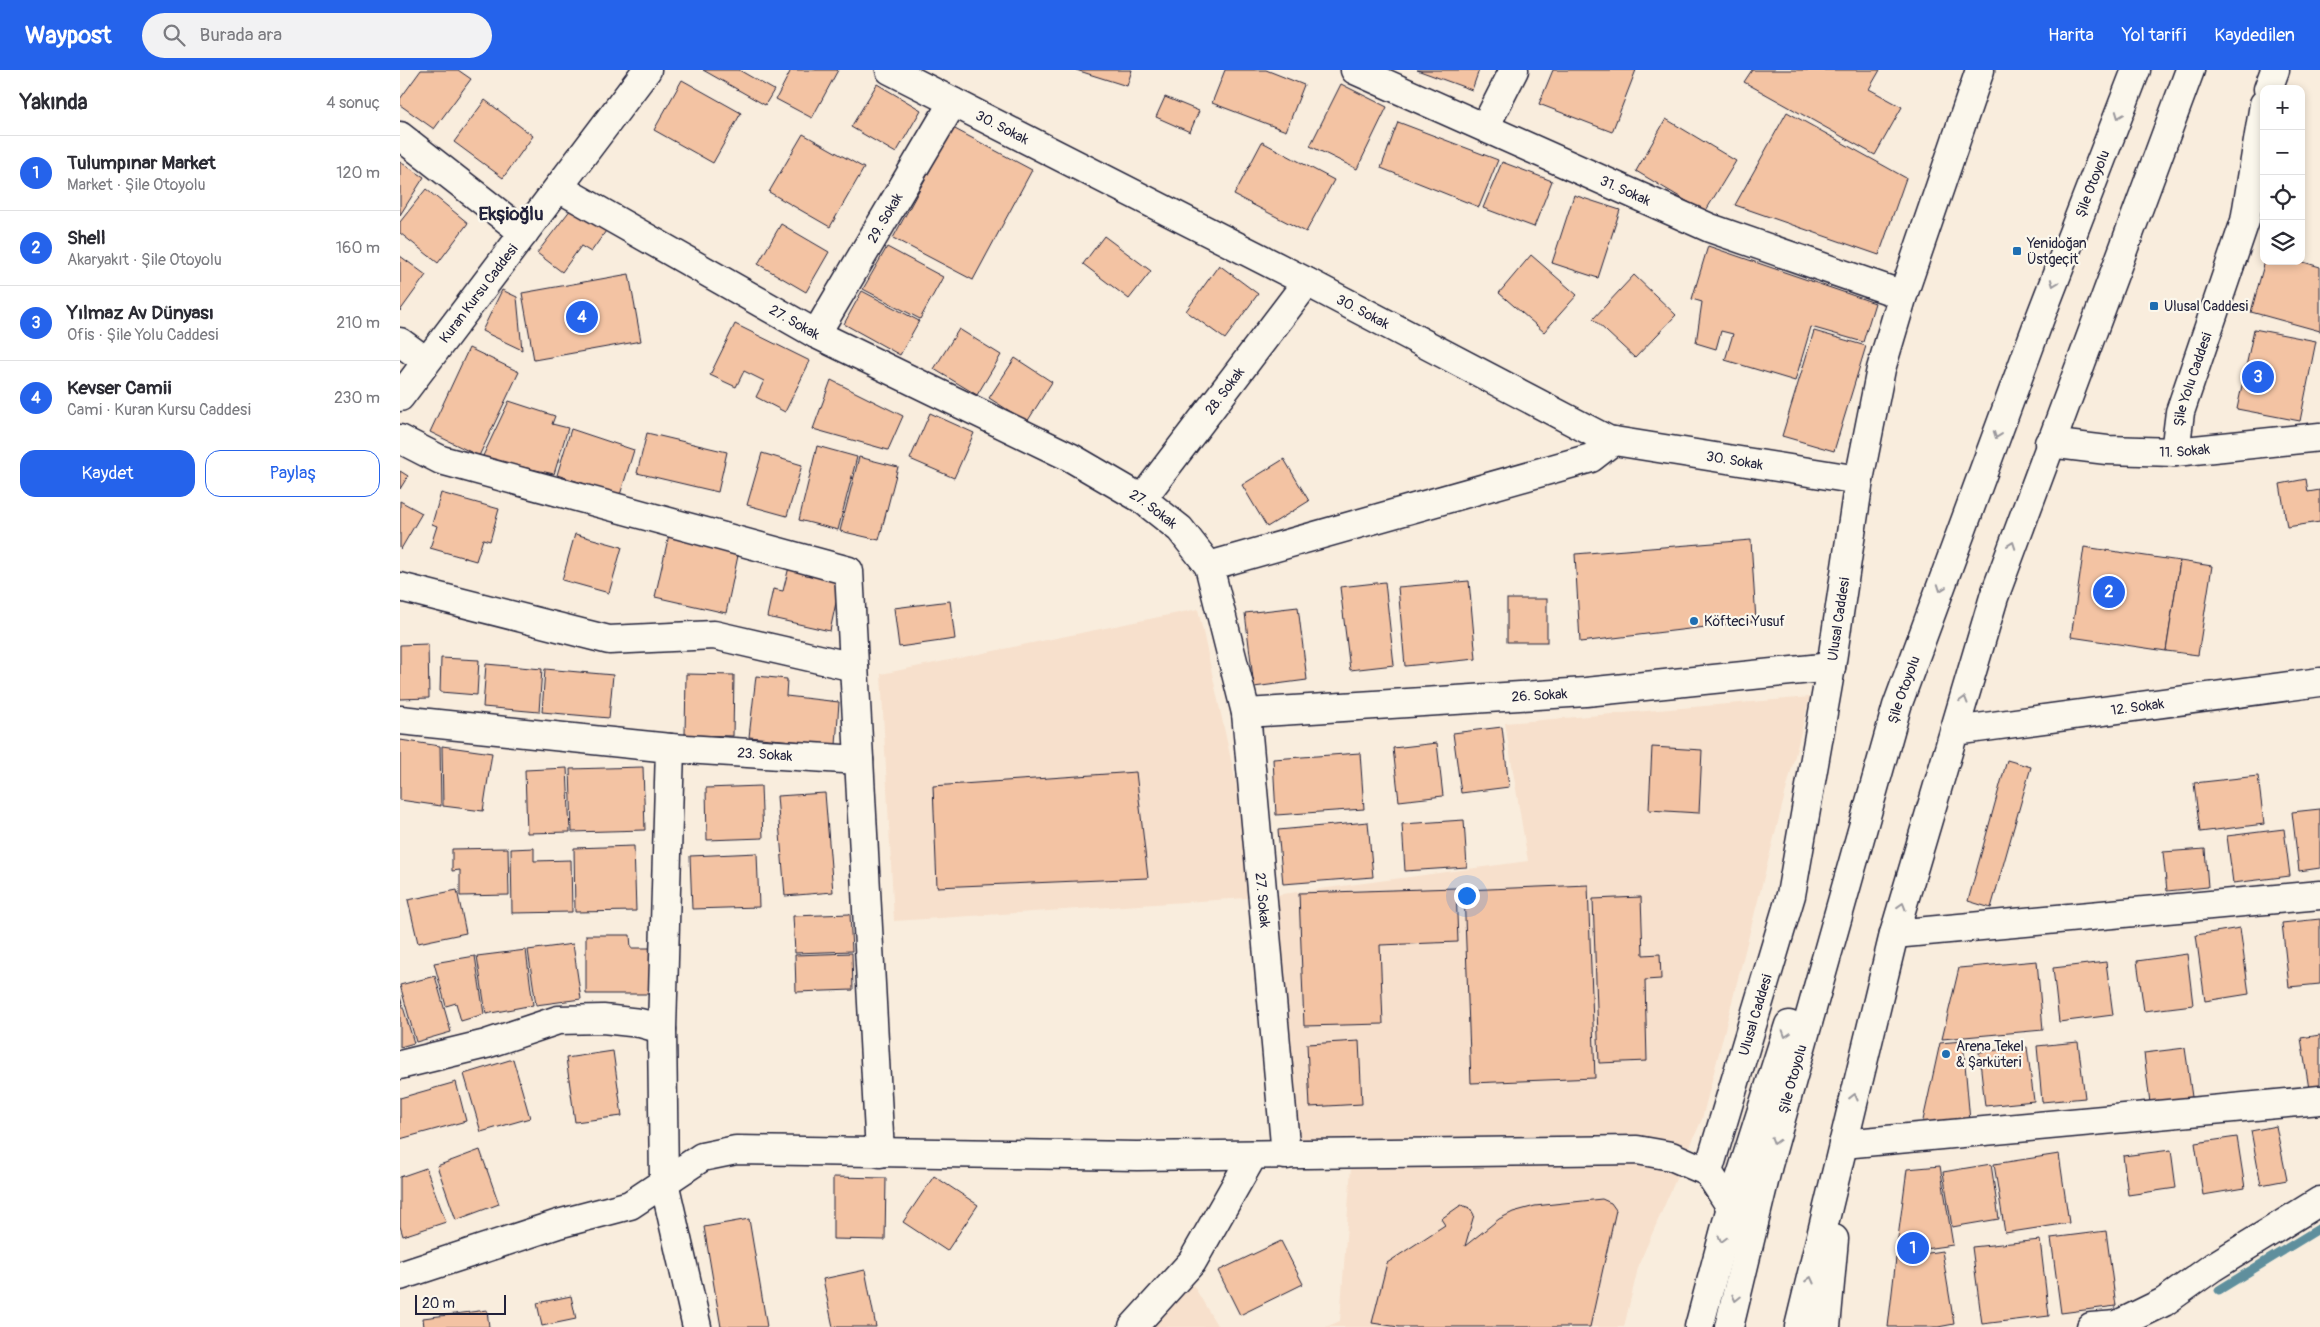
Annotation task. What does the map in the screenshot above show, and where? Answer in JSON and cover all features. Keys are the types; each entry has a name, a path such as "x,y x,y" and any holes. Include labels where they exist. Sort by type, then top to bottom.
{"main road":[{"name":"Kuran Kursu Caddesi","path":"400,397 647,70"},
{"name":"30. Sokak","path":"890,70 1307,282 1613,441 1859,480"},
{"name":"31. Sokak","path":"1355,70 1710,228 1903,295"},
{"path":"1485,127 1514,70"},
{"name":"Ulusal Caddesi","path":"1708,1172 1791,895 1831,668 1859,480 1881,369 1903,295 1980,70"},
{"name":"Şile Otoyolu","path":"1730,1327 1768,1165 1897,706 2036,328 2136,70"},
{"path":"1799,1327 1894,934 1994,597 2049,443 2190,70"},
{"path":"2269,85 2275,70"},
{"name":"29. Sokak","path":"816,334 952,102"},
{"name":"Şile Yolu Caddesi","path":"2175,452 2180,412 2245,222 2260,129"},
{"path":"400,136 524,233"},
{"name":"27. Sokak","path":"559,188 816,334 1070,457 1142,499 1180,529 1209,566 1246,713 1286,1155"},
{"name":"28. Sokak","path":"1142,499 1307,282"},
{"path":"400,342 426,361"},
{"name":"11. Sokak","path":"2049,443 2106,450 2175,452 2320,437"},
{"path":"400,440 441,460 849,571 880,1153"},
{"path":"1209,566 1591,458 1613,441"},
{"path":"400,587 609,640 714,635 854,667"},
{"name":"26. Sokak","path":"1246,713 1586,692 1831,668"},
{"name":"12. Sokak","path":"1955,731 2320,682"},
{"path":"1699,1327 1731,1207 1814,945 1897,706"},
{"name":"23. Sokak","path":"400,720 670,748 859,760"},
{"path":"670,748 662,1029 664,1182 697,1327"},
{"path":"1894,934 2320,895"},
{"path":"400,1065 486,1044 558,1020 604,1019 640,1023 662,1029"},
{"path":"1843,1144 2320,1100"},
{"path":"1826,1327 1843,1144"},
{"path":"400,1276 549,1227 630,1205 702,1157 736,1150 880,1153 1286,1155 1637,1150 1672,1156 1708,1172 1731,1207"},
{"path":"1133,1327 1192,1262 1252,1155"},
{"path":"2092,1327 2117,1325 2164,1302 2214,1267 2320,1201"}],"shaded area":[{"path":"1198,609 1261,897 894,921 881,674"},
{"path":"1810,697 1702,1119 1639,1264 1624,1327 1326,1327 1340,1321 1352,1154 1295,1160 1261,897 1528,861 1505,723"},
{"path":"1179,1261 1218,1327 1118,1327"}],"building":[{"path":"421,70 458,70 471,79 434,129 400,105 400,99"},
{"path":"703,70 739,70 774,90 765,105"},
{"path":"791,70 838,70 812,118 776,99"},
{"path":"1076,70 1132,70 1127,86"},
{"path":"1225,70 1266,70 1304,85 1286,131 1212,103"},
{"path":"1417,70 1479,70 1472,90"},
{"path":"1553,70 1636,70 1612,132 1539,104"},
{"path":"1752,70 1880,70 1869,89 1902,107 1875,155 1744,82"},
{"path":"682,80 741,113 713,163 654,130"},
{"path":"877,84 921,110 896,153 851,127"},
{"path":"1341,84 1387,107 1357,169 1310,146"},
{"path":"1165,97 1199,111 1190,132 1156,117"},
{"path":"485,100 533,136 503,178 454,142"},
{"path":"1787,112 1906,178 1879,255 1735,205"},
{"path":"1666,119 1736,161 1705,212 1636,171"},
{"path":"1398,122 1498,160 1479,207 1381,168"},
{"path":"953,128 1032,170 973,280 893,238"},
{"path":"803,134 864,168 830,227 769,192"},
{"path":"1262,142 1334,180 1306,232 1234,195"},
{"path":"400,162 424,177 400,215"},
{"path":"1502,162 1552,181 1534,227 1483,208"},
{"path":"426,189 468,223 438,263 400,233 400,222"},
{"path":"1574,195 1620,210 1598,278 1552,263"},
{"path":"571,209 608,228 591,252 581,246 562,272 537,253"},
{"path":"781,224 829,252 806,292 758,264"},
{"path":"1104,236 1151,271 1129,299 1083,264"},
{"path":"1708,246 1875,303 1863,342 1811,327 1795,381 1725,360 1733,334 1721,331 1716,349 1696,343 1702,302 1692,299"},
{"path":"887,247 943,277 920,319 863,289"},
{"path":"1531,255 1577,295 1544,332 1499,293"},
{"path":"400,256 426,275 400,311"},
{"path":"2305,262 2320,267 2320,331 2251,312 2264,265 2305,265"},
{"path":"1219,265 1258,294 1225,339 1186,311"},
{"path":"629,274 641,341 534,360 522,293"},
{"path":"1634,275 1676,315 1635,358 1593,319"},
{"path":"502,290 517,297 522,350 482,331"},
{"path":"862,291 919,321 900,355 844,324"},
{"path":"735,324 810,361 785,412 756,397 764,381 744,371 736,387 710,375"},
{"path":"959,329 1001,355 977,395 934,369"},
{"path":"2254,329 2316,341 2300,421 2237,409"},
{"path":"1814,331 1866,346 1834,451 1782,436"},
{"path":"469,348 519,372 479,456 430,432"},
{"path":"1015,358 1052,382 1027,422 989,398"},
{"path":"831,380 903,416 888,450 813,429"},
{"path":"509,401 555,416 552,424 568,428 554,474 482,458"},
{"path":"930,413 974,433 954,478 910,459"},
{"path":"571,429 634,450 620,495 557,475"},
{"path":"647,433 727,452 718,492 637,473"},
{"path":"817,446 857,457 838,530 799,520"},
{"path":"762,453 802,465 787,516 747,505"},
{"path":"859,457 898,467 879,540 840,531"},
{"path":"1284,459 1309,501 1267,527 1242,485"},
{"path":"400,471 408,476 400,489"},
{"path":"2306,479 2308,492 2320,490 2320,522 2287,527 2280,484"},
{"path":"441,493 499,509 490,541 483,539 476,561 430,548 437,526 432,524"},
{"path":"400,501 422,513 401,549 400,548"},
{"path":"670,530 740,546 726,613 655,597"},
{"path":"575,534 622,547 609,593 562,580"},
{"path":"1751,540 1756,621 1580,642 1575,554"},
{"path":"2084,547 2180,561 2166,651 2071,637"},
{"path":"2180,561 2212,566 2198,655 2166,651"},
{"path":"790,563 842,574 830,631 767,617 773,589 783,591"},
{"path":"1469,581 1476,659 1405,666 1398,587"},
{"path":"1385,582 1394,665 1350,670 1340,587"},
{"path":"1507,599 1547,599 1547,642 1507,642"},
{"path":"950,601 955,639 899,647 894,608"},
{"path":"1298,607 1307,680 1254,687 1245,613"},
{"path":"428,644 429,698 400,699 400,645"},
{"path":"441,658 479,660 477,695 440,692"},
{"path":"486,664 542,669 539,712 483,707"},
{"path":"545,669 613,675 609,718 542,712"},
{"path":"686,674 734,675 733,736 685,735"},
{"path":"756,676 787,679 786,696 839,702 836,745 749,737"},
{"path":"1502,727 1509,787 1461,793 1453,733"},
{"path":"400,740 440,746 441,806 400,800"},
{"path":"1437,743 1443,796 1399,801 1393,748"},
{"path":"442,746 492,753 483,811 443,806"},
{"path":"1652,747 1702,750 1699,813 1649,810"},
{"path":"1360,753 1364,809 1276,815 1273,759"},
{"path":"2007,760 2031,767 1991,908 1968,901"},
{"path":"643,767 645,830 572,832 570,769"},
{"path":"567,768 570,832 527,833 525,770"},
{"path":"1136,772 1148,878 937,887 933,786"},
{"path":"2258,776 2264,824 2200,832 2194,783"},
{"path":"761,786 763,838 707,840 706,788"},
{"path":"825,793 833,892 785,896 777,796"},
{"path":"2320,809 2320,868 2299,871 2292,812"},
{"path":"1464,820 1467,867 1405,871 1402,824"},
{"path":"1368,822 1373,877 1283,884 1278,830"},
{"path":"2284,829 2290,876 2233,883 2227,836"},
{"path":"634,846 636,911 575,912 574,848"},
{"path":"508,848 509,895 460,896 460,870 452,871 452,849"},
{"path":"534,848 534,861 571,860 572,912 512,913 511,849"},
{"path":"2205,849 2208,887 2167,891 2163,852"},
{"path":"757,853 759,907 692,909 690,856"},
{"path":"1588,885 1595,1078 1471,1083 1464,890"},
{"path":"1456,888 1458,942 1380,945 1383,1024 1304,1026 1299,893"},
{"path":"457,890 466,933 418,943 408,900"},
{"path":"1641,897 1643,955 1660,954 1661,979 1645,980 1647,1061 1599,1063 1593,899"},
{"path":"850,914 852,951 795,953 793,916"},
{"path":"2320,919 2320,984 2289,987 2282,923"},
{"path":"2240,928 2249,994 2205,1001 2196,935"},
{"path":"586,935 630,935 631,948 654,948 654,994 586,994"},
{"path":"573,944 581,999 536,1005 528,950"},
{"path":"526,950 533,1005 486,1014 477,956"},
{"path":"852,953 853,990 796,992 795,955"},
{"path":"2187,954 2193,1005 2144,1011 2137,961"},
{"path":"475,956 484,1014 461,1021 456,1003 446,1006 434,963"},
{"path":"2037,961 2043,1030 1942,1039 1959,968"},
{"path":"2106,962 2113,1015 2059,1022 2053,968"},
{"path":"435,976 451,1032 416,1042 400,985"},
{"path":"400,997 414,1043 400,1047"},
{"path":"2320,1035 2320,1087 2309,1089 2301,1038"},
{"path":"1359,1041 1362,1104 1310,1107 1307,1044"},
{"path":"1963,1041 1970,1121 1922,1125 1940,1043"},
{"path":"2078,1042 2085,1098 2042,1102 2037,1046"},
{"path":"2027,1047 2034,1101 1985,1106 1979,1052"},
{"path":"2185,1048 2192,1097 2150,1103 2144,1053"},
{"path":"613,1051 622,1116 575,1122 566,1058"},
{"path":"513,1059 530,1118 481,1132 464,1074"},
{"path":"456,1082 466,1121 400,1139 400,1098"},
{"path":"2276,1126 2287,1180 2261,1185 2251,1131"},
{"path":"2237,1137 2245,1188 2203,1195 2195,1143"},
{"path":"480,1150 499,1204 456,1220 437,1166"},
{"path":"2171,1150 2176,1188 2128,1195 2123,1156"},
{"path":"2059,1154 2069,1223 2005,1233 1994,1164"},
{"path":"1991,1164 1999,1219 1952,1227 1943,1172"},
{"path":"1940,1166 1953,1245 1896,1253 1907,1169"},
{"path":"426,1168 446,1222 403,1236 400,1226 400,1177"},
{"path":"934,1176 978,1205 947,1251 903,1222"},
{"path":"833,1177 886,1178 885,1240 833,1239"},
{"path":"1602,1199 1611,1203 1616,1210 1590,1327 1399,1327 1372,1323 1387,1263 1445,1225 1441,1219 1461,1205 1470,1208 1474,1215 1465,1246 1499,1219 1513,1212 1535,1206"},
{"path":"749,1219 767,1327 721,1327 704,1227"},
{"path":"2106,1231 2116,1306 2061,1313 2051,1238"},
{"path":"2040,1240 2049,1316 1982,1324 1972,1247"},
{"path":"1281,1241 1303,1284 1240,1315 1218,1271"},
{"path":"1942,1251 1954,1324 1938,1327 1888,1327 1896,1258"},
{"path":"865,1270 876,1327 833,1327 823,1279"},
{"path":"571,1296 576,1319 542,1326 537,1303"},
{"path":"487,1310 489,1327 424,1327 423,1318"}],"waterway":[{"path":"2219,1290 2320,1228"}],"place":[{"name":"Yenidoğan Üstgeçit","path":"2017,251"},
{"name":"Ulusal Caddesi","path":"2154,306"},
{"name":"Kevser Camii","path":"582,317"},
{"name":"Yılmaz Av Dünyası","path":"2258,377"},
{"name":"Shell","path":"2109,592"},
{"name":"Köfteci Yusuf","path":"1694,621"},
{"name":"Arena Tekel & Şarküteri","path":"1946,1054"},
{"name":"Tulumpınar Market","path":"1913,1248"}],"district":[{"name":"Ekşioğlu","path":"511,214"}]}
